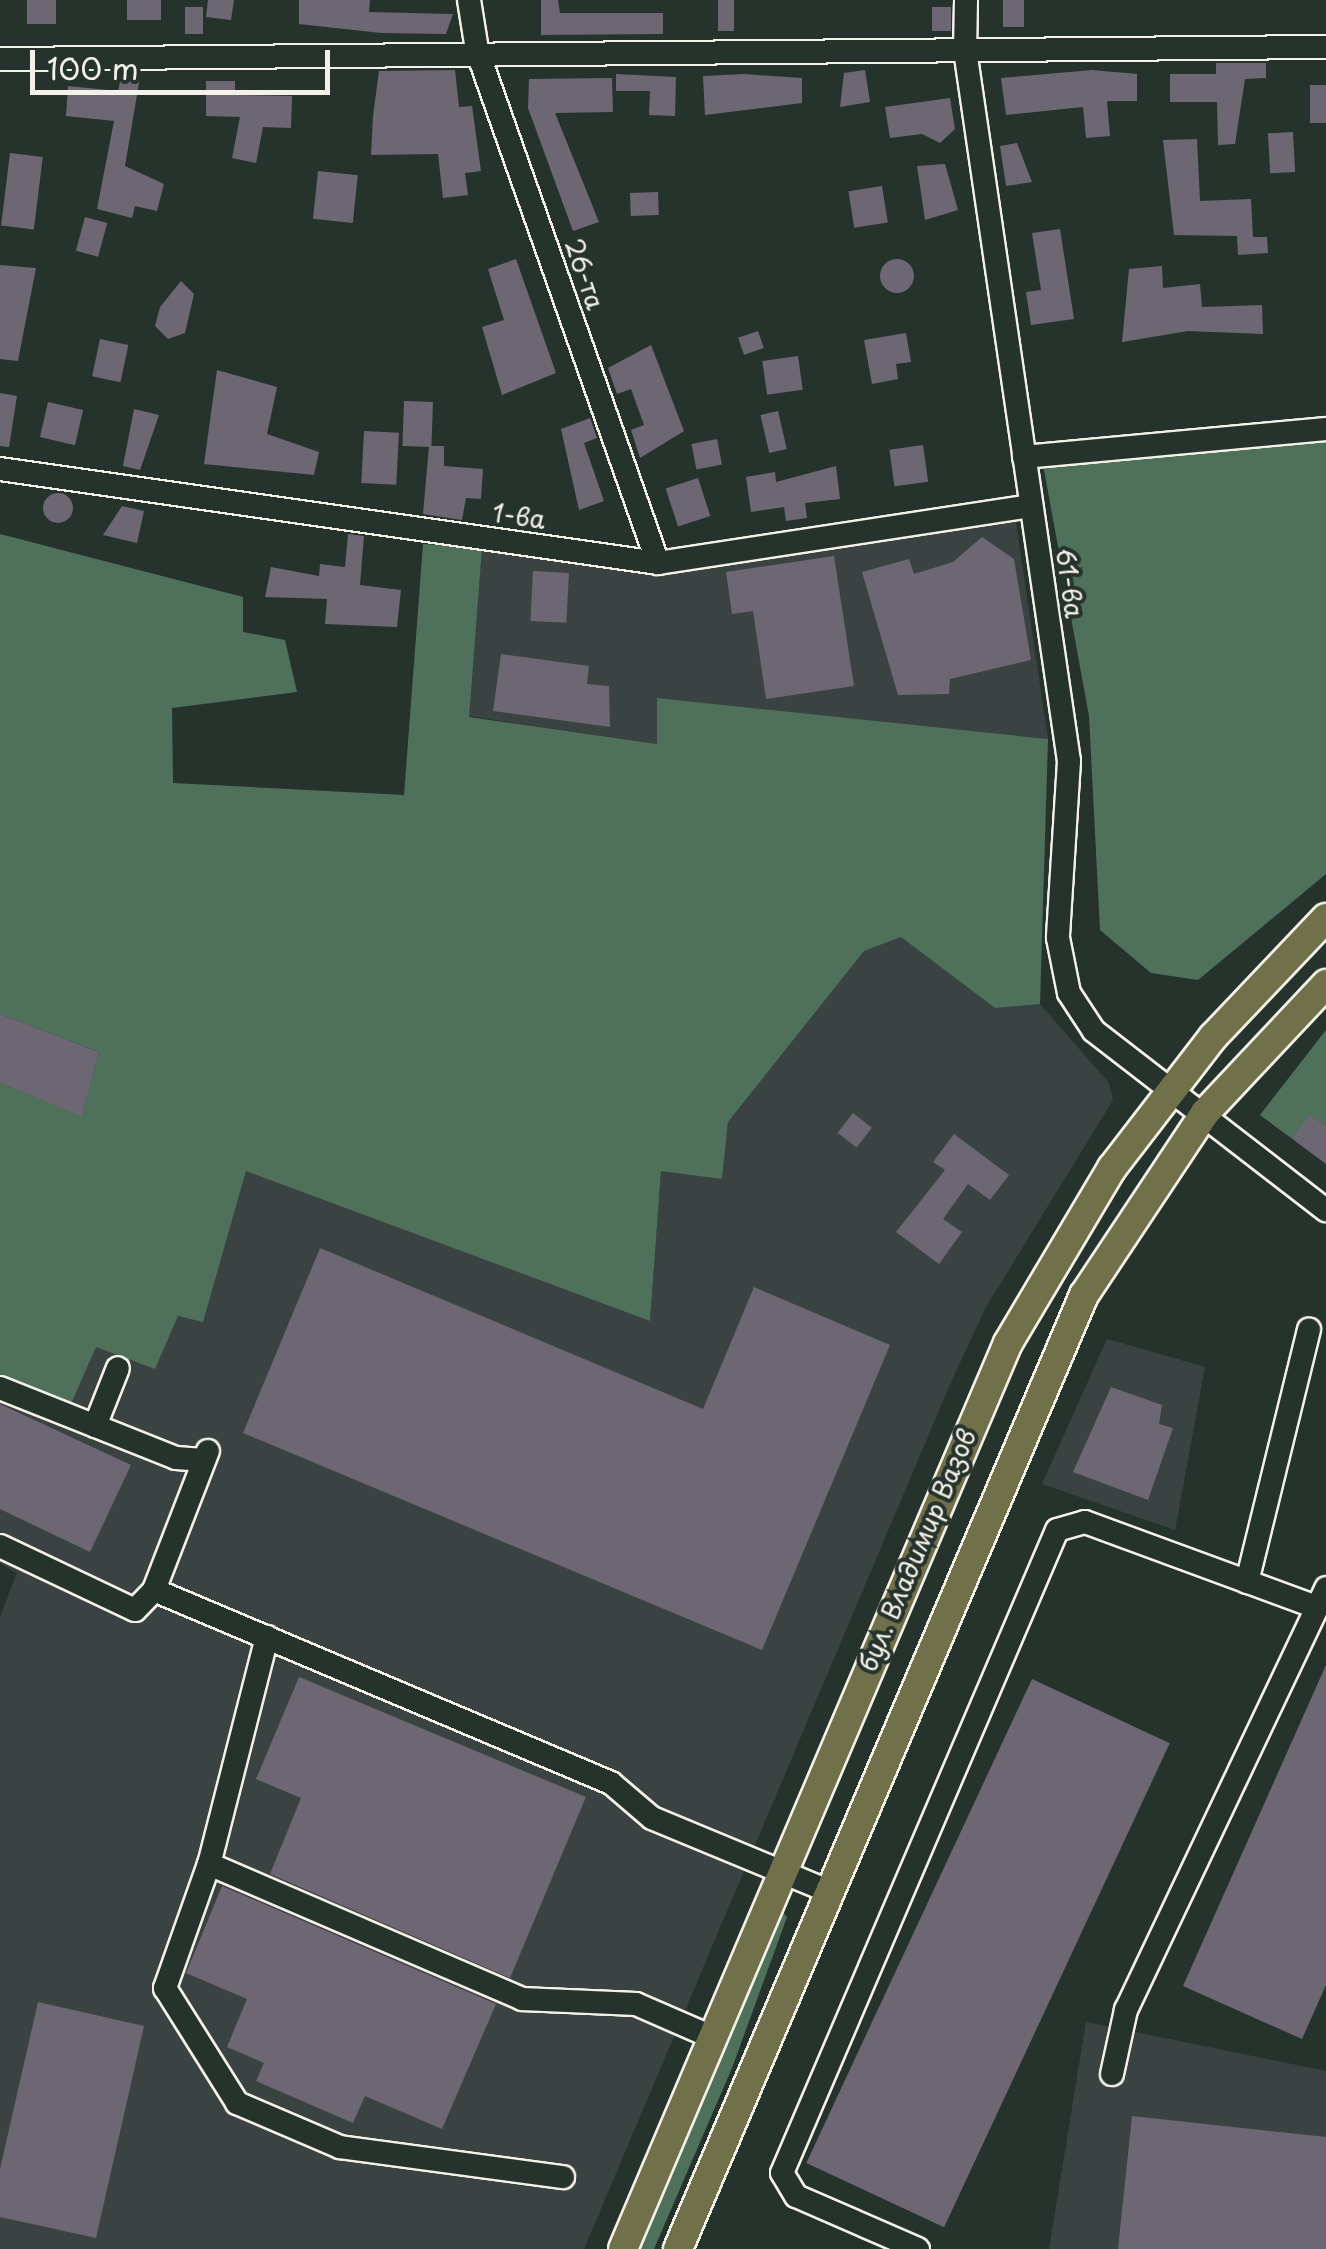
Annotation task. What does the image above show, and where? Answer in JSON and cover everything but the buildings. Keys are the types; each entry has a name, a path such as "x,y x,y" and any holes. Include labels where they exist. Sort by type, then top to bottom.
{"main road":[{"name":"бул. Владимир Вазов","path":"623,2249 999,1359 1112,1168 1174,1088 1326,918"},
{"name":"бул. Владимир Вазов","path":"678,2249 1061,1340 1205,1113 1326,984"}],"street":[{"name":"26-та","path":"469,0 476,50 658,563"},
{"name":"61-ва","path":"966,0 965,50 1069,761 1058,938 1069,992 1094,1030 1174,1088 1326,1210"},
{"path":"0,59 476,50 1326,46"},
{"path":"1024,457 1326,429"},
{"name":"1-ва","path":"0,470 658,563 1031,506"},
{"path":"1247,1582 1309,1330"},
{"path":"95,1426 118,1368"},
{"path":"0,1388 95,1426 206,1456 154,1590 135,1610 118,1607 0,1546"},
{"path":"918,2249 796,2196 782,2173 1057,1530 1086,1522 1247,1582 1321,1598 1126,2010 1112,2074"},
{"path":"154,1590 611,1783 652,1818 828,1890"},
{"path":"267,1637 208,1864 165,1988 237,2103 340,2147 563,2177"},
{"path":"208,1864 522,1999 636,2004 712,2037"}],"shaded area":[{"path":"1016,522 1048,739 657,698 658,744 468,716 482,548 656,572"},
{"path":"901,937 995,1008 1040,1004 1109,1083 1113,1100 986,1307 951,1382 584,2249 0,2249 0,1617 17,1573 0,1563 0,1380 96,1346 155,1368 178,1316 203,1321 246,1170 650,1321 661,1170 722,1179 728,1122 864,951"},
{"path":"1107,1339 1205,1367 1175,1530 1042,1484"},
{"path":"1086,2022 1326,2071 1326,2249 1049,2249"}],"green space":[{"path":"1326,433 1326,874 1198,980 1151,973 1100,930 1089,716 1044,470 1048,460"},
{"path":"0,534 243,597 243,632 285,640 297,692 172,708 173,783 404,795 423,544 482,548 469,717 657,744 657,698 1048,739 1040,1004 995,1008 901,937 864,951 728,1122 722,1179 661,1171 650,1321 246,1171 203,1322 178,1316 155,1369 96,1347 70,1406 0,1380 0,1083 82,1115 99,1052 0,1014"},
{"path":"1326,1030 1326,1125 1309,1117 1291,1138 1260,1115"},
{"path":"780,1910 787,1917 732,2068 654,2249 638,2249"}]}
